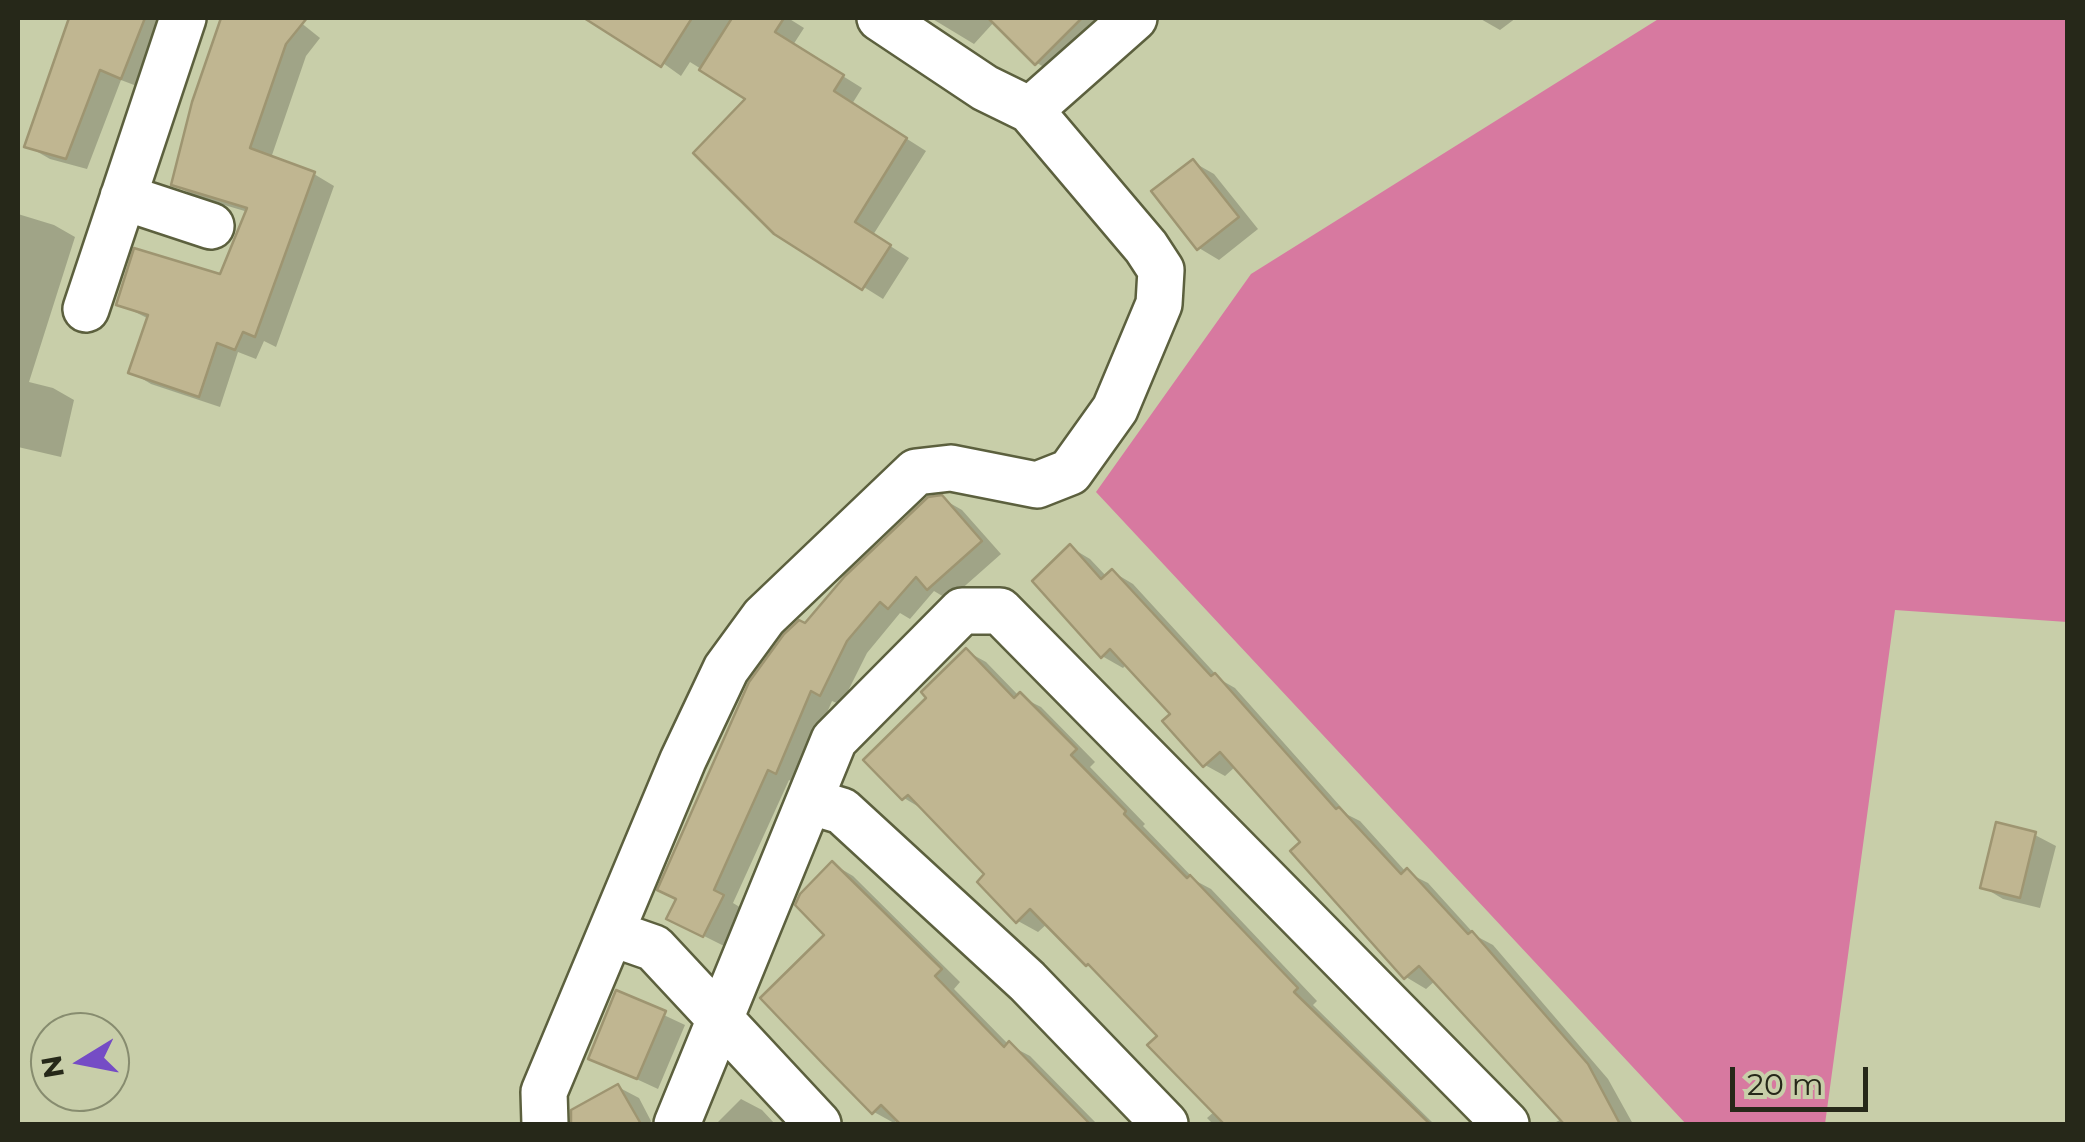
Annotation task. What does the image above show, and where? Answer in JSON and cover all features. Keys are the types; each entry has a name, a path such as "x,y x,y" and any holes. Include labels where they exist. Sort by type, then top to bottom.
{"street":[{"path":"86,309 182,18"},
{"path":"545,1124 544,1092 683,760 726,669 764,617 916,472 951,468 1037,486 1070,472 1115,408 1159,304 1161,270 1146,247 1030,110 985,88 880,18"},
{"path":"1030,110 1134,18"},
{"path":"124,197 211,226"},
{"path":"676,1124 834,740 962,611 1000,610 1506,1124"},
{"path":"809,802 842,811 1027,981 1165,1124"},
{"path":"610,933 654,948 818,1124"}],"shaded area":[{"path":"1660,18 2067,18 2067,622 1895,610 1825,1124 1686,1124 1096,492 1251,274"}],"building":[{"path":"69,18 145,18 121,79 100,70 66,159 24,147"},
{"path":"221,18 307,18 286,44 250,148 315,172 255,337 243,332 235,350 217,343 199,397 128,373 148,315 116,305 134,248 220,274 247,208 171,185 192,102"},
{"path":"584,18 692,18 661,67"},
{"path":"732,18 784,18 775,32 844,75 834,91 907,138 855,222 891,245 862,290 774,234 693,153 745,99 699,70"},
{"path":"988,18 1082,18 1035,65"},
{"path":"1193,159 1239,217 1197,250 1151,191"},
{"path":"942,495 982,541 927,590 916,577 888,609 880,602 847,641 820,696 811,691 776,774 768,770 714,890 724,895 703,937 666,919 676,899 657,890 749,682 784,634 799,620 805,623 845,576 928,497"},
{"path":"1070,544 1101,579 1112,569 1211,676 1215,673 1336,809 1339,807 1401,874 1407,868 1468,934 1472,931 1588,1064 1620,1124 1564,1124 1419,966 1404,979 1290,851 1300,842 1220,752 1203,767 1162,721 1170,714 1110,649 1101,658 1032,581"},
{"path":"966,648 1014,698 1020,692 1077,749 1071,755 1126,811 1124,814 1187,878 1190,875 1298,988 1294,992 1430,1124 1224,1124 1147,1045 1157,1036 1088,964 1030,909 1016,923 977,882 984,874 908,795 902,800 863,760 926,698 921,692"},
{"path":"1996,822 2036,832 2020,898 1980,888"},
{"path":"832,861 942,969 935,976 1004,1047 1009,1041 1090,1124 900,1124 881,1105 872,1114 760,998 824,935 795,905 800,894"},
{"path":"616,990 666,1011 637,1079 588,1059"},
{"path":"618,1084 641,1124 571,1124 571,1110"}]}
